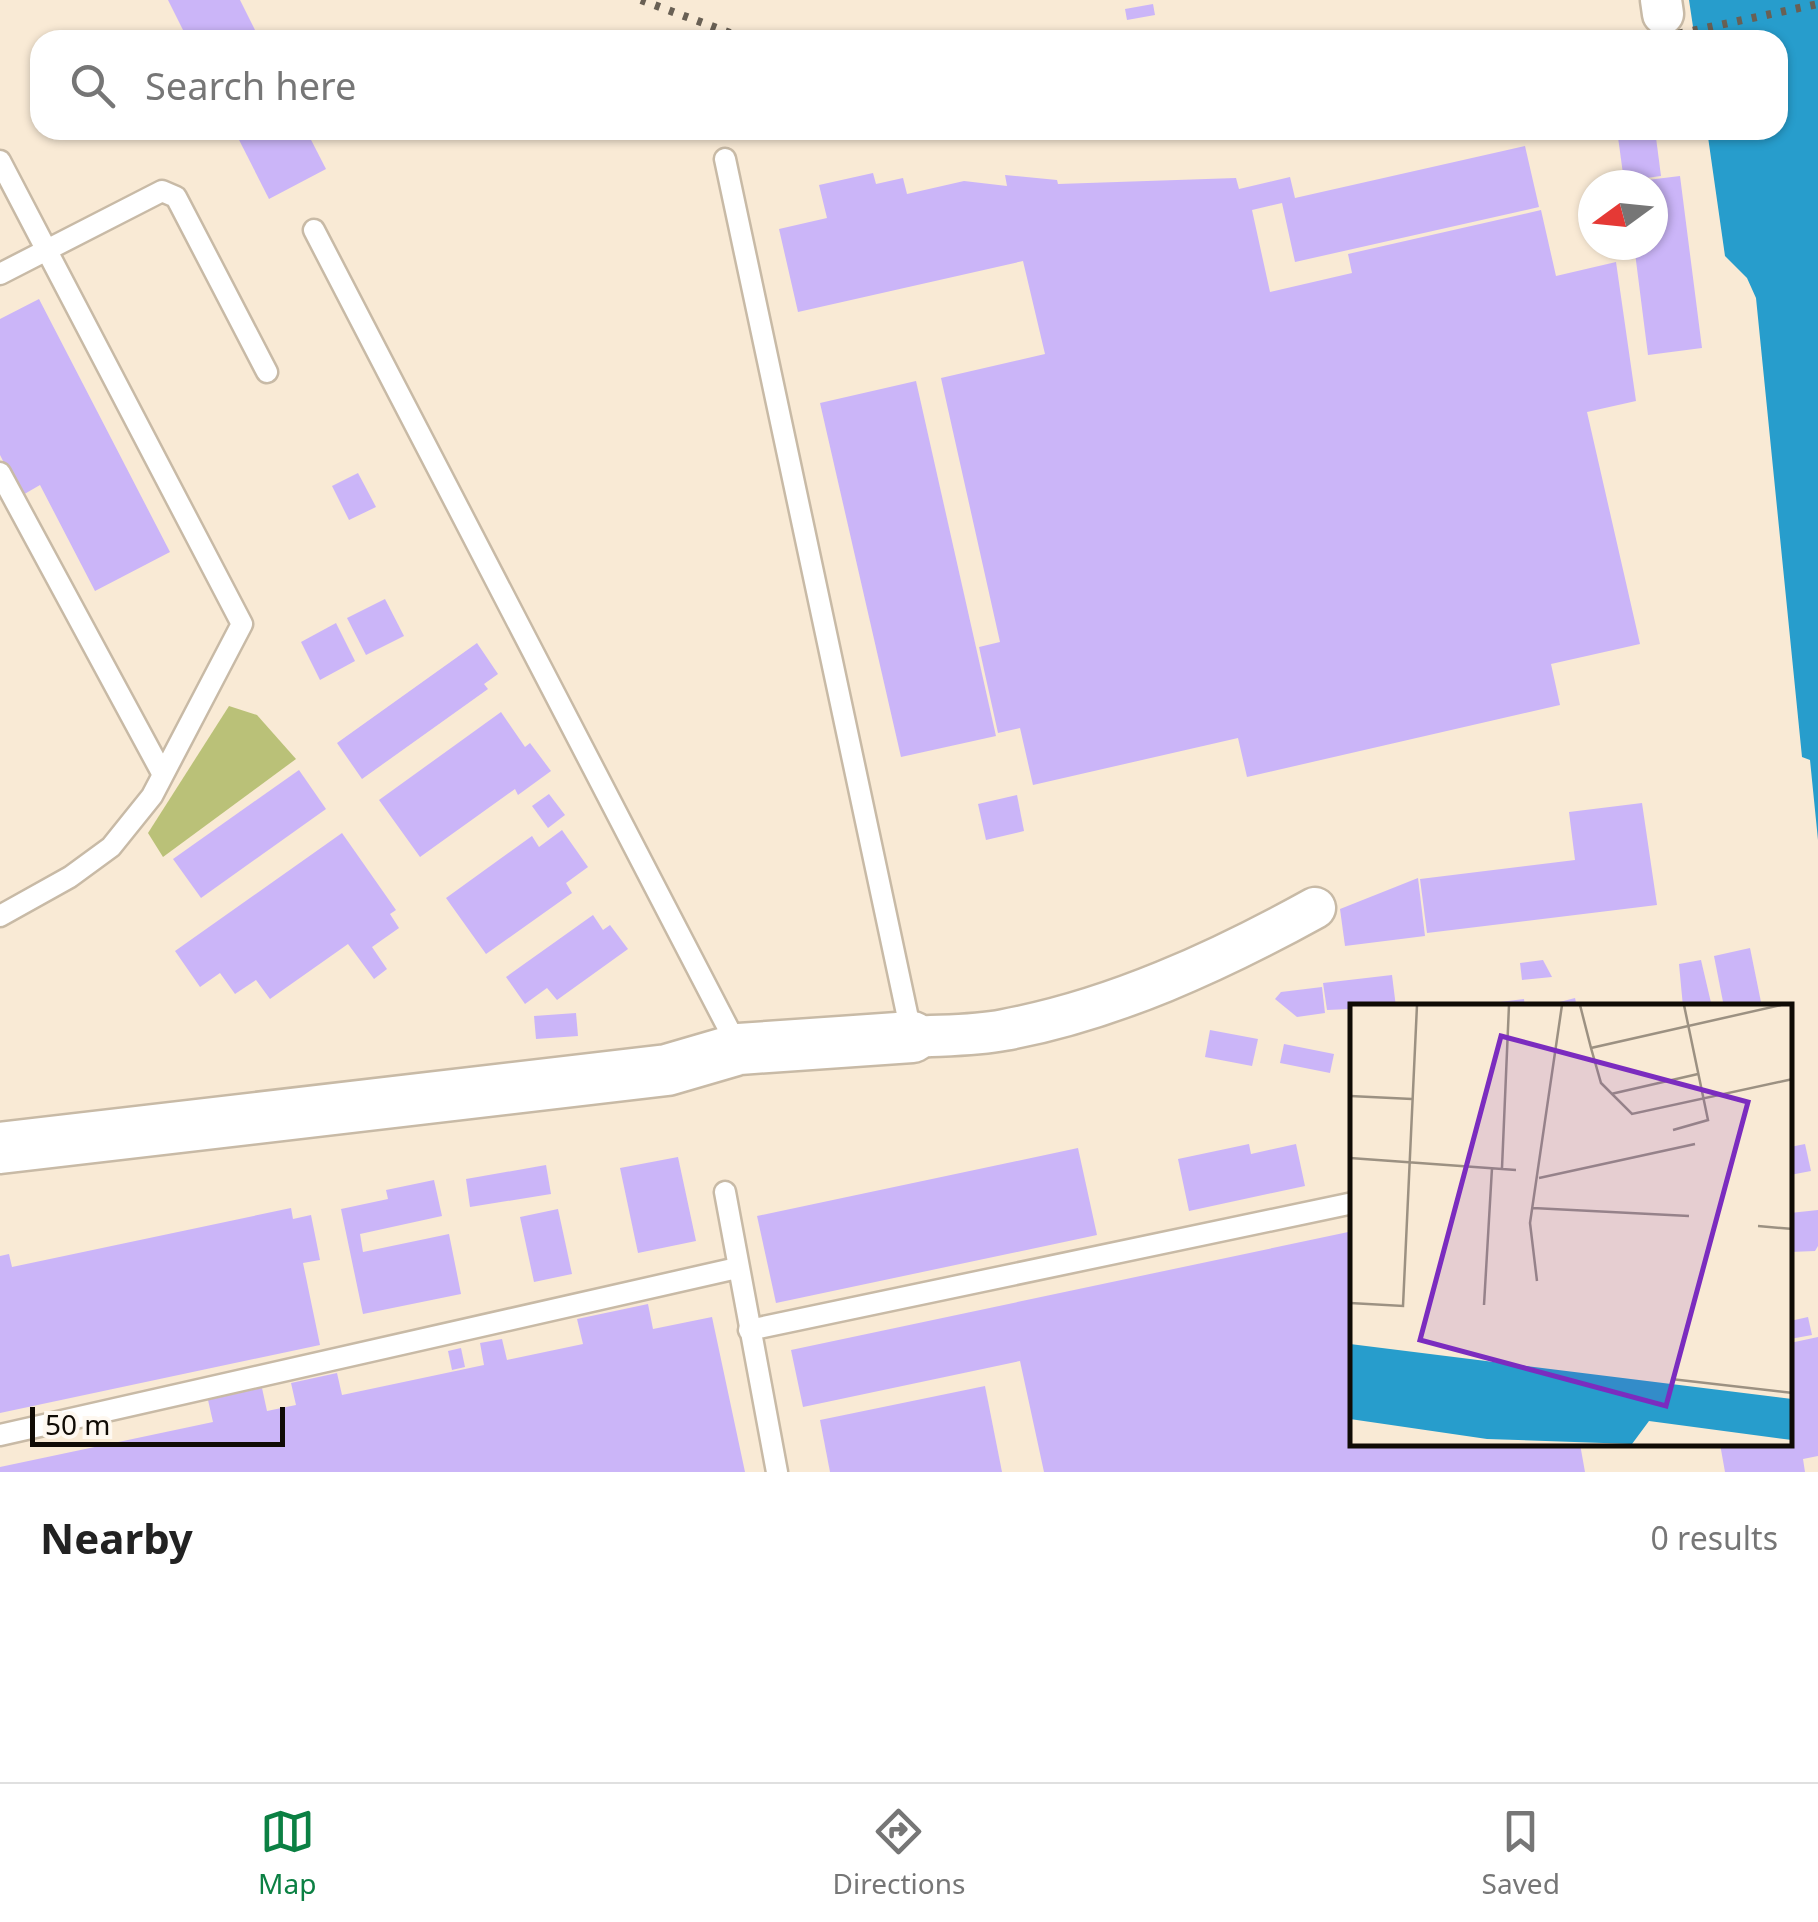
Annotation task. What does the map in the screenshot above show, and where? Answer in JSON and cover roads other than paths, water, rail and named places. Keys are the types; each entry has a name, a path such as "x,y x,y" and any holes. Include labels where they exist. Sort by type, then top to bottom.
{"street":[{"path":"0,1148 667,1070 739,1049 1003,1030 1113,998 1222,959 1315,908"}],"lane":[{"path":"725,159 912,1037"},
{"path":"0,161 242,624 161,771 152,796 112,847 0,916"},
{"path":"0,274 162,191 176,197 266,372"},
{"path":"314,230 739,1049"},
{"path":"0,472 161,771"},
{"path":"725,1192 777,1472"},
{"path":"749,1330 1350,1204"},
{"path":"0,1435 737,1268"}],"water":[{"path":"1689,0 1818,0 1818,840 1810,760 1802,757 1756,298 1747,278 1725,256 1708,140 1788,140 1788,30 1694,30"}],"railway":[{"path":"641,0 722,30"},
{"path":"1696,30 1818,4"}]}
